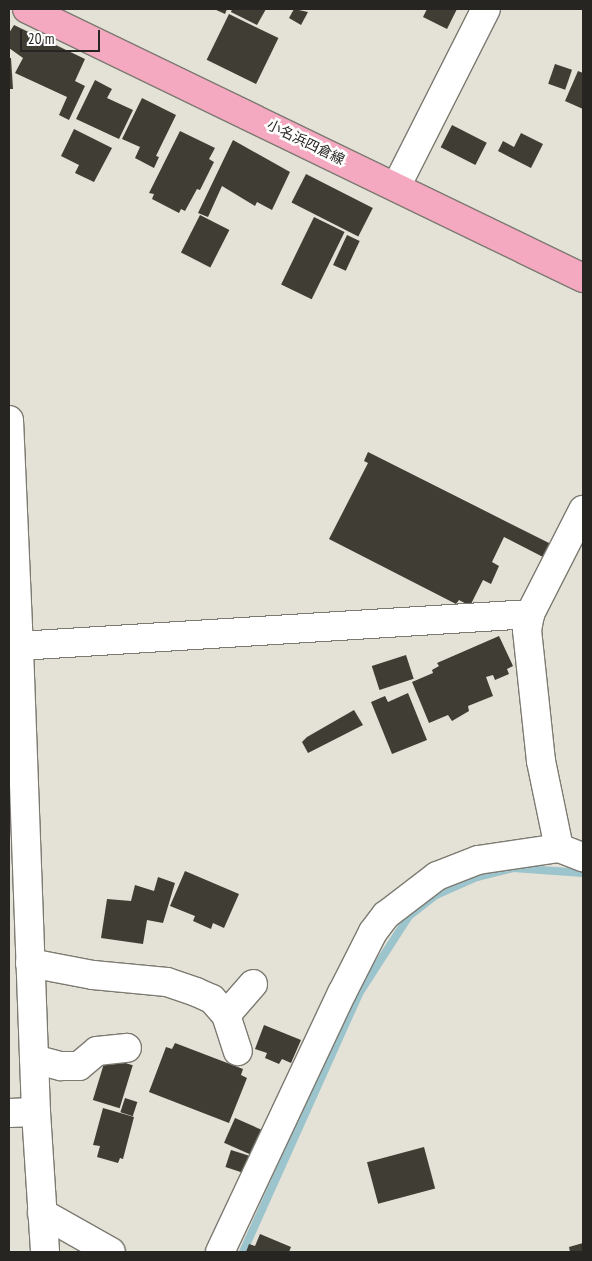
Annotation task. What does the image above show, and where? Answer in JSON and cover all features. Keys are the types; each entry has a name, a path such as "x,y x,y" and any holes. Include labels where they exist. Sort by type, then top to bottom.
{"main road":[{"name":"小名浜四倉線","path":"27,9 397,186 583,278"}],"street":[{"path":"397,186 486,9"},
{"path":"9,420 14,647 36,1112 45,1252"},
{"path":"220,1252 342,993 373,932 386,915 418,887 459,866 508,853 571,852 540,752 527,646 530,614 583,510"},
{"path":"14,647 530,614"},
{"path":"30,963 93,975 167,982 212,998 226,1015 238,1051"},
{"path":"226,1015 253,984"},
{"path":"34,1059 60,1066 79,1066 98,1051 127,1048"},
{"path":"9,1113 36,1112"},
{"path":"42,1213 111,1252"}],"building":[{"path":"214,9 227,9 225,14"},
{"path":"232,9 266,9 257,25 231,12"},
{"path":"294,9 308,12 301,25 289,18"},
{"path":"427,9 457,9 447,29 423,17"},
{"path":"229,14 278,38 256,84 207,60"},
{"path":"14,25 85,59 75,81 85,86 69,120 59,115 67,97 15,73 23,58 9,48 9,33"},
{"path":"9,58 11,58 13,89 9,89"},
{"path":"555,64 572,70 565,90 548,84"},
{"path":"578,71 583,73 583,109 565,101"},
{"path":"95,80 112,89 107,98 133,110 119,139 76,119"},
{"path":"142,98 176,115 156,156 159,157 154,168 135,158 140,147 122,139"},
{"path":"452,125 487,143 475,165 441,147"},
{"path":"74,129 112,148 94,182 75,173 79,165 61,156"},
{"path":"180,131 215,148 209,159 214,162 200,190 197,189 185,211 181,209 179,213 152,199 154,194 149,193"},
{"path":"521,133 543,144 531,168 498,151 503,141 514,147"},
{"path":"233,140 290,172 272,210 257,202 255,206 222,186 208,217 198,213"},
{"path":"306,174 373,208 358,237 291,203"},
{"path":"200,215 229,230 210,267 181,252"},
{"path":"314,217 345,232 312,299 281,284"},
{"path":"347,235 360,241 346,271 333,265"},
{"path":"368,452 551,544 543,557 504,537 492,562 499,566 491,584 483,580 470,606 459,600 456,604 329,539 368,463 364,461"},
{"path":"499,636 513,666 507,669 509,674 495,680 493,675 486,677 493,696 468,706 469,711 452,721 448,715 429,723 412,682 433,673 432,670 439,666 437,663"},
{"path":"406,655 414,679 379,690 372,666"},
{"path":"408,693 427,740 392,754 371,702 385,696 388,702"},
{"path":"354,710 363,725 308,753 302,742 307,737"},
{"path":"185,871 239,894 224,928 213,923 211,929 193,921 195,916 170,906"},
{"path":"158,877 175,883 163,923 147,920 143,944 101,938 107,899 131,901 135,885 154,891"},
{"path":"264,1025 301,1040 291,1063 282,1059 279,1064 265,1058 267,1053 255,1049"},
{"path":"175,1043 243,1069 241,1075 247,1078 229,1123 149,1092 166,1047 172,1049"},
{"path":"106,1057 133,1065 120,1108 93,1100"},
{"path":"125,1098 137,1102 133,1116 120,1112"},
{"path":"103,1108 134,1117 123,1159 120,1158 118,1163 97,1157 100,1146 93,1145"},
{"path":"235,1118 264,1131 253,1156 224,1143"},
{"path":"424,1147 435,1189 378,1204 367,1162"},
{"path":"231,1150 249,1156 244,1173 225,1167"},
{"path":"260,1234 291,1247 289,1252 246,1252 249,1244 255,1246"},
{"path":"583,1243 583,1252 570,1252 569,1247"}],"waterway":[{"path":"243,1252 360,992 409,916 436,895 477,877 513,868 583,873"}]}
